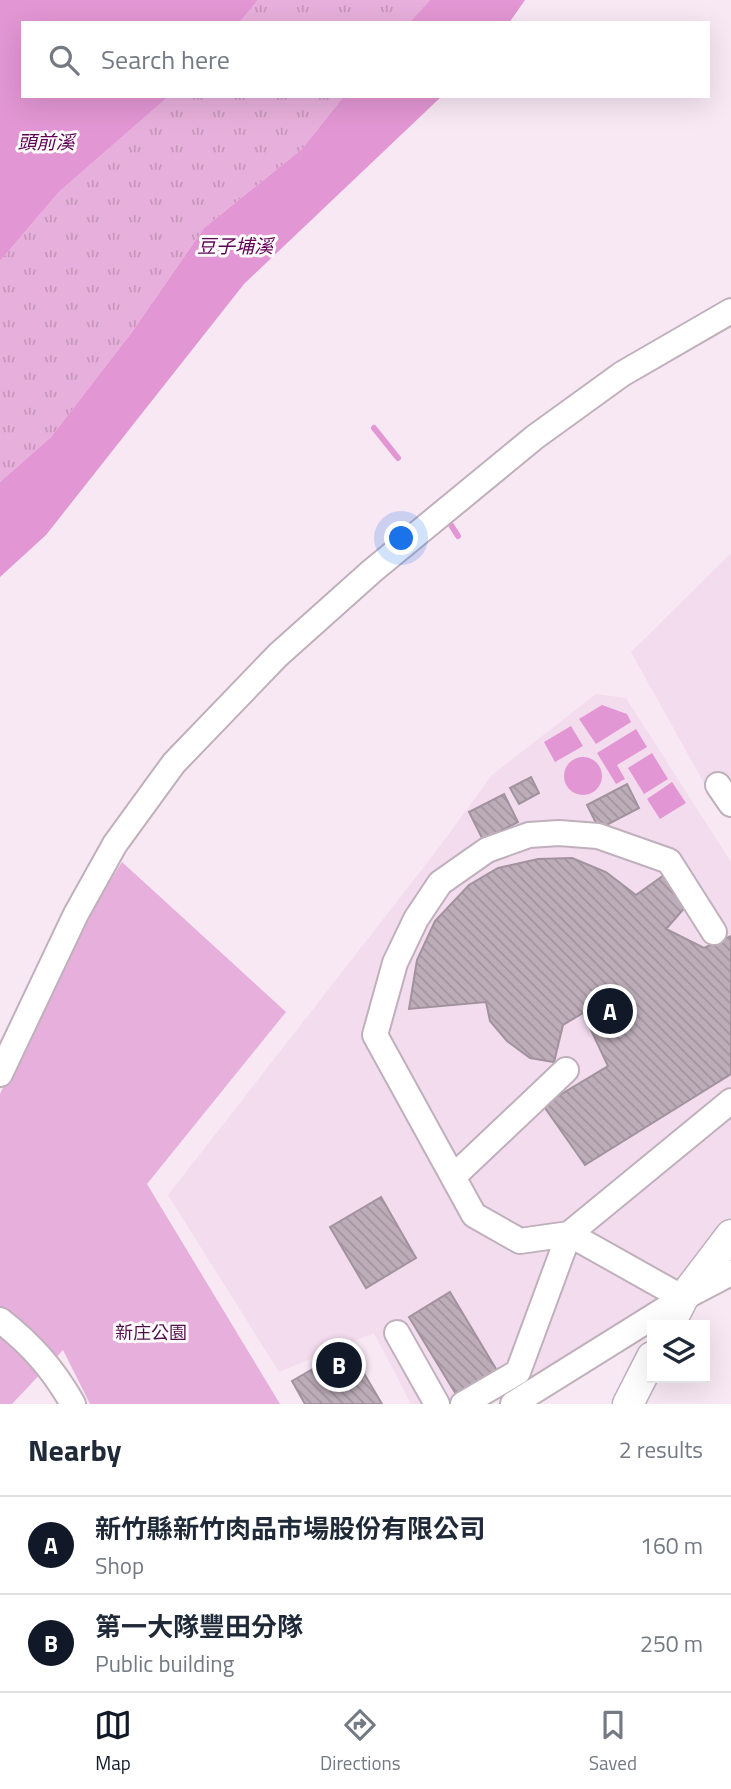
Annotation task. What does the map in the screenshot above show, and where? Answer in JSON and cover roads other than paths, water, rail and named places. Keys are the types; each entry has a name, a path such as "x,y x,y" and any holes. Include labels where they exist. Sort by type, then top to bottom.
{"main road":[{"path":"672,1320 683,1298 731,1235"},
{"path":"628,1404 647,1367"}],"street":[{"path":"0,1074 76,914 115,844 174,763 278,654 372,571 535,437 622,374 731,311"},
{"path":"683,1298 569,1234 520,1241 474,1215 375,1035 395,963 416,919 440,883 487,850 529,835 559,833 598,836 669,862 714,932"},
{"path":"453,1177 566,1070"},
{"path":"463,1404 518,1372 569,1234 731,1101"},
{"path":"513,1404 683,1298 731,1273"},
{"path":"0,1320 37,1351 55,1372 73,1404"},
{"path":"397,1333 437,1404"}],"water":[{"name":"頭前溪","path":"0,0 258,0 241,21 21,21 21,98 167,98 59,192 0,261"},
{"path":"430,0 525,0 510,21 411,21"},
{"name":"豆子埔溪","path":"342,98 440,98 244,284 46,535 0,577 0,482 51,437 132,332 204,228 302,149"},
{"path":"602,705 627,714 631,722 596,744 579,719"},
{"path":"571,726 583,746 555,762 544,742"},
{"path":"636,729 647,747 617,765 625,779 616,784 597,753"},
{"path":"652,753 668,779 644,794 628,768"},
{"path":"583,757 596,763 602,776 596,789 583,795 570,789 564,776 570,763"},
{"path":"672,782 686,803 660,819 647,799"}],"waterway":[{"path":"374,428 398,458"},
{"path":"451,525 458,536"}],"place":[{"name":"新竹縣新竹肉品市場股份有限公司","path":"610,1011"},
{"name":"第一大隊豐田分隊","path":"339,1365"}],"park label":[{"name":"新庄公園","path":"151,1333"}]}
